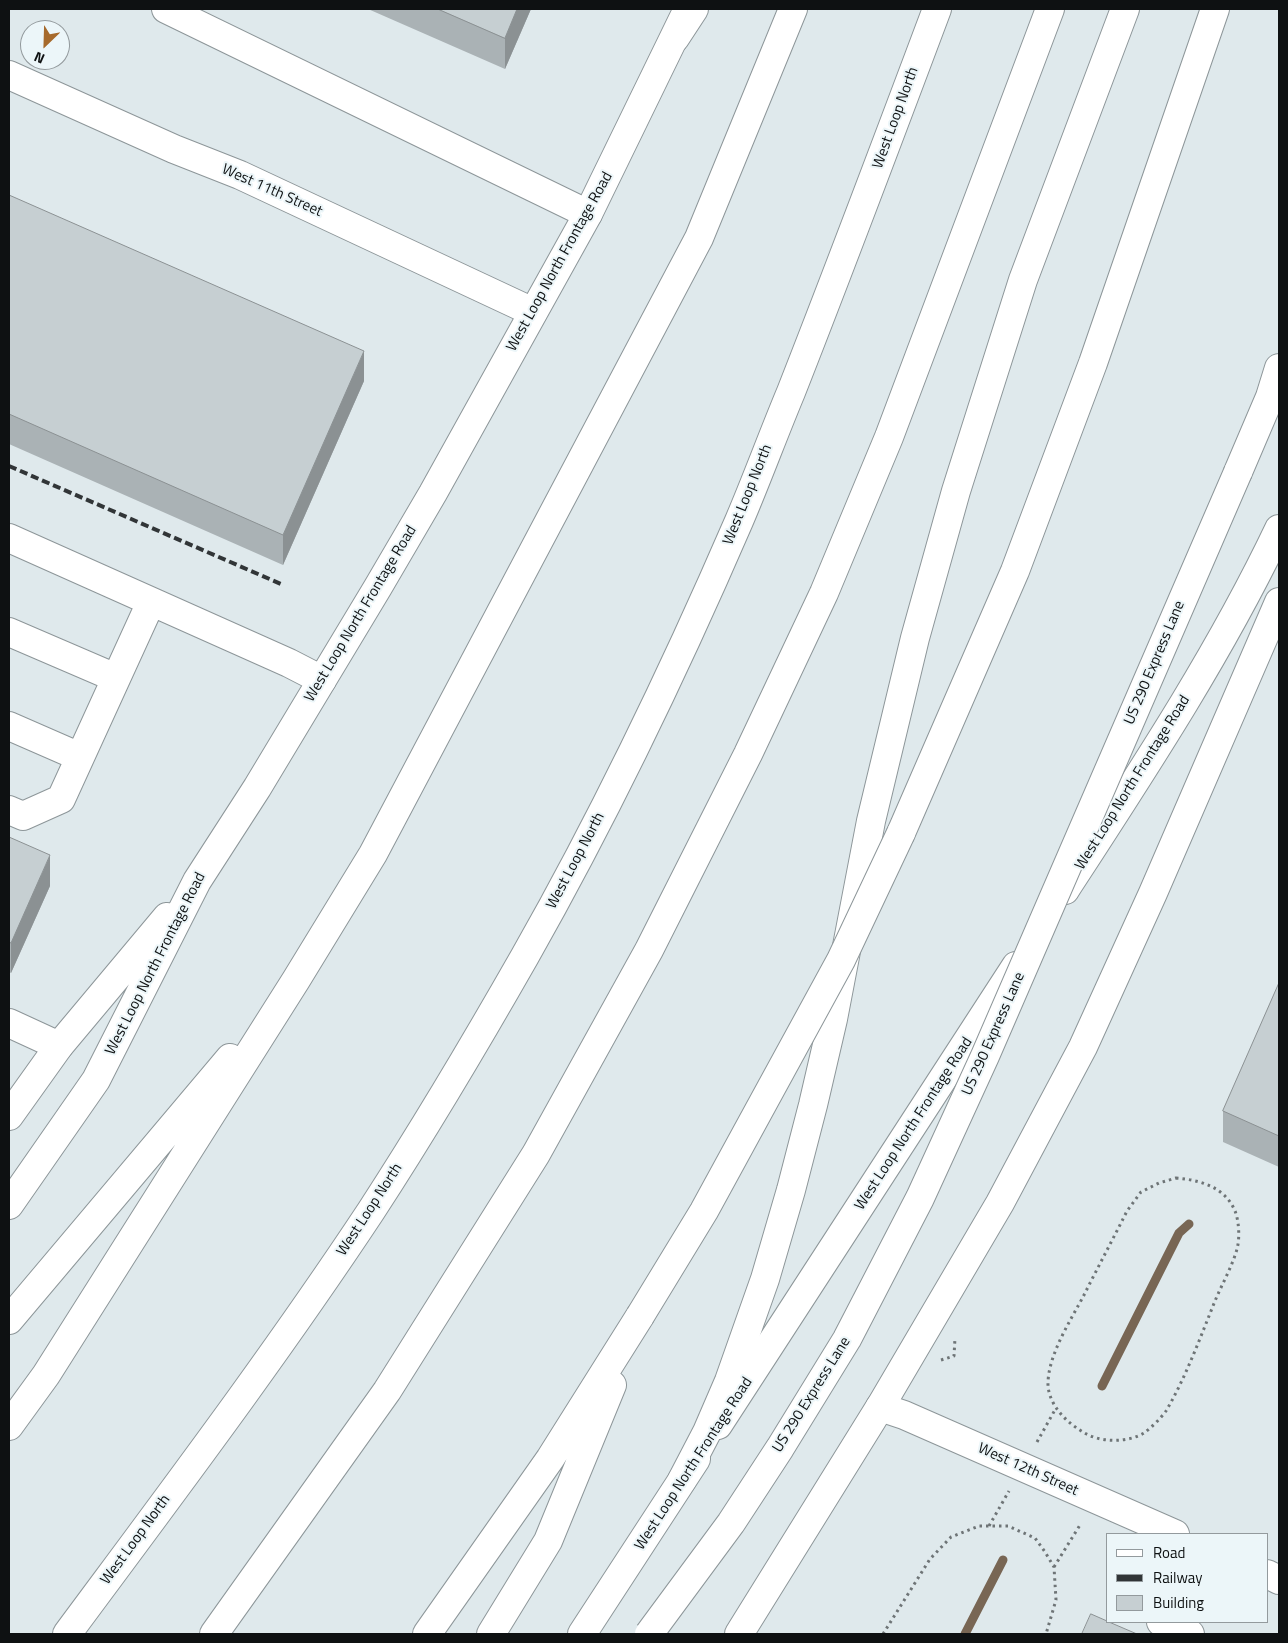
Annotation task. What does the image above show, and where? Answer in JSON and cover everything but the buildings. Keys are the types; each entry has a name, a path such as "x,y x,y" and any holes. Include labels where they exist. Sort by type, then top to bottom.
{"main road":[{"name":"West Loop North Frontage Road","path":"9,1205 96,1080 197,881 257,788 433,493 588,214 688,9"},
{"path":"674,38 694,9"},
{"path":"9,1426 46,1375 296,980 373,854 699,238 794,9"},
{"name":"West Loop North","path":"66,1634 262,1370 371,1210 457,1073 526,954 580,855 657,699 740,517 840,267 937,9"},
{"path":"214,1634 392,1382 536,1154 649,950 748,754 824,593 889,436 1050,9"},
{"path":"682,1480 707,1432 729,1381 765,1279 791,1190 833,1019 871,821 915,638 956,491 1024,280 1125,9"},
{"path":"427,1634 550,1460 640,1316 704,1211 841,960 930,769 1015,571 1093,362 1215,9"},
{"path":"177,11 588,214"},
{"name":"West 11th Street","path":"9,75 174,149 240,175 532,312"},
{"name":"US 290 Express Lane","path":"649,1634 731,1523 780,1448 847,1339 920,1198 989,1047 1238,472 1274,388 1279,368"},
{"name":"West Loop North Frontage Road","path":"582,1634 1143,770 1195,685 1248,590 1279,528"},
{"path":"9,538 289,663 322,680"},
{"path":"9,810 23,816 61,799 151,602"},
{"path":"739,1634 880,1407 1000,1203 1083,1047 1149,902 1279,602"},
{"path":"9,632 116,678"},
{"path":"9,726 80,757"},
{"path":"9,1116 58,1046 197,881"},
{"path":"9,1320 296,980"},
{"path":"9,1023 58,1046"},
{"path":"491,1634 548,1541 640,1316"},
{"name":"West 12th Street","path":"880,1407 904,1415 1165,1532"},
{"path":"1163,1623 1190,1634"}],"path":[{"path":"1036,1444 1056,1408 1048,1386 1050,1367 1056,1350 1127,1211 1141,1192 1159,1183 1176,1178 1194,1179 1213,1187 1225,1196 1235,1212 1238,1230 1237,1248 1200,1340 1164,1413 1145,1432 1121,1440 1105,1440 1087,1435 1069,1424 1056,1408"},
{"path":"942,1360 954,1356"},
{"path":"989,1526 1009,1490"},
{"path":"1054,1567 1080,1525"},
{"path":"883,1634 930,1559 951,1537 979,1526 1008,1526 1035,1538 1054,1567 1056,1600 1046,1634"}],"waterway":[{"path":"1102,1386 1179,1233 1189,1224"},
{"path":"965,1634 1003,1560"}],"railway":[{"path":"9,466 281,584"}]}
